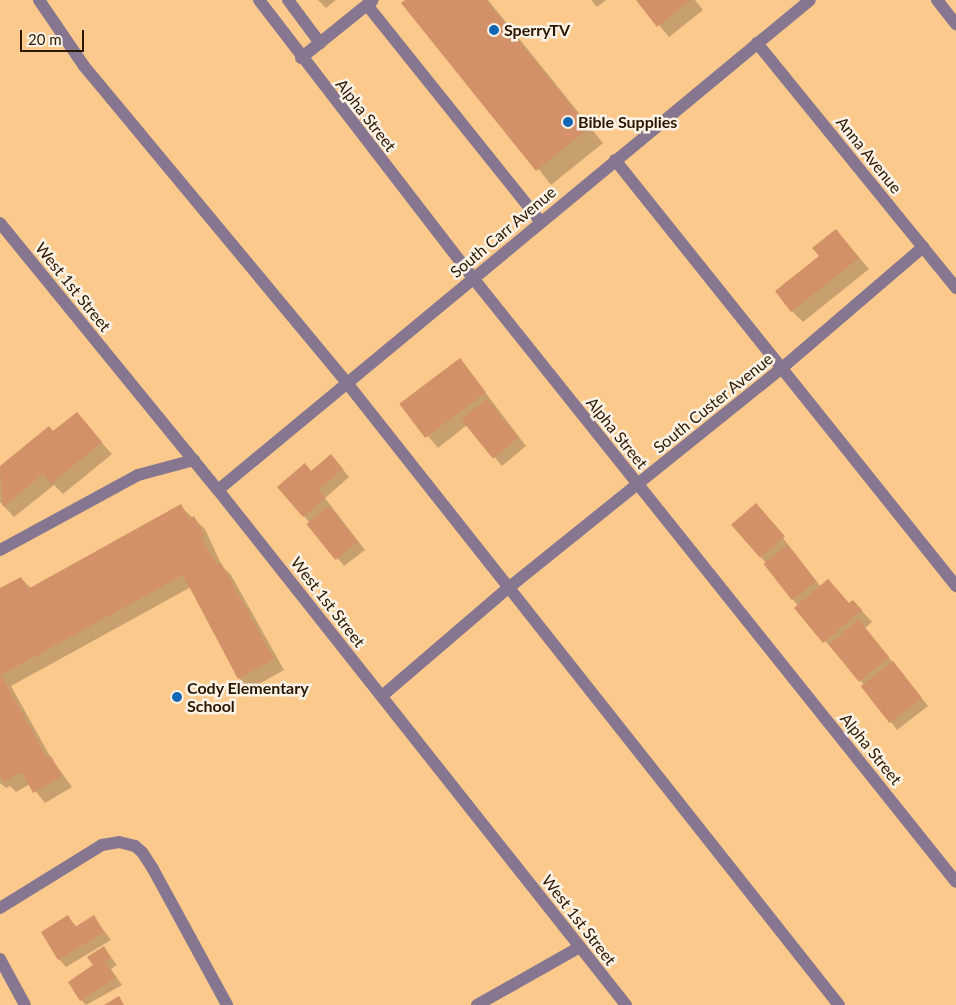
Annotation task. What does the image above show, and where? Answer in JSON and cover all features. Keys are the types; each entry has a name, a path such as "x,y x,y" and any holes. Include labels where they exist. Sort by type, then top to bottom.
{"street":[{"path":"38,0 84,66 347,383 507,589 840,1005"},
{"name":"Alpha Street","path":"258,0 473,278 956,882"},
{"path":"288,0 320,43"},
{"name":"South Carr Avenue","path":"218,490 810,0"},
{"path":"937,0 956,24"},
{"path":"301,58 370,2 541,222"},
{"name":"Anna Avenue","path":"757,43 956,288"},
{"path":"615,160 956,586"},
{"name":"West 1st Street","path":"0,223 194,460 626,1005"},
{"name":"South Custer Avenue","path":"382,696 507,589 639,485 782,368 923,247"},
{"path":"2,545 82,502 138,475 194,460"},
{"path":"0,908 102,845 118,842 142,852 227,1005"},
{"path":"477,1005 580,947"},
{"path":"0,959 25,1005"}],"building":[{"path":"405,0 486,0 589,128 536,171 401,3"},
{"path":"636,0 690,0 657,27"},
{"path":"836,229 859,258 791,312 775,291 819,256 812,248"},
{"path":"460,358 486,392 425,438 399,404"},
{"path":"487,399 518,438 493,459 461,420"},
{"path":"77,412 102,442 51,484 43,474 3,507 0,466 49,426 53,431"},
{"path":"331,454 343,469 318,490 325,498 303,517 277,487 305,463 311,471"},
{"path":"756,503 785,536 760,558 731,525"},
{"path":"181,504 189,519 194,516 205,536 201,537 217,565 221,563 274,659 238,679 183,575 1,675 47,758 51,756 62,776 33,793 22,772 4,782 0,775 0,588 21,577 28,589"},
{"path":"329,506 358,542 335,560 306,524"},
{"path":"788,545 816,581 792,600 764,564"},
{"path":"828,579 849,603 853,600 862,610 823,643 794,608"},
{"path":"859,620 889,657 859,682 829,645"},
{"path":"893,661 922,698 890,723 861,686"},
{"path":"68,915 75,927 94,915 104,932 58,960 41,932"},
{"path":"104,946 111,958 105,961 115,978 80,1001 68,982 93,965 87,957"},
{"path":"119,996 124,1005 104,1005"}],"place":[{"name":"SperryTV","path":"494,30"},
{"name":"Bible Supplies","path":"568,122"},
{"name":"Cody Elementary School","path":"177,697"}]}
